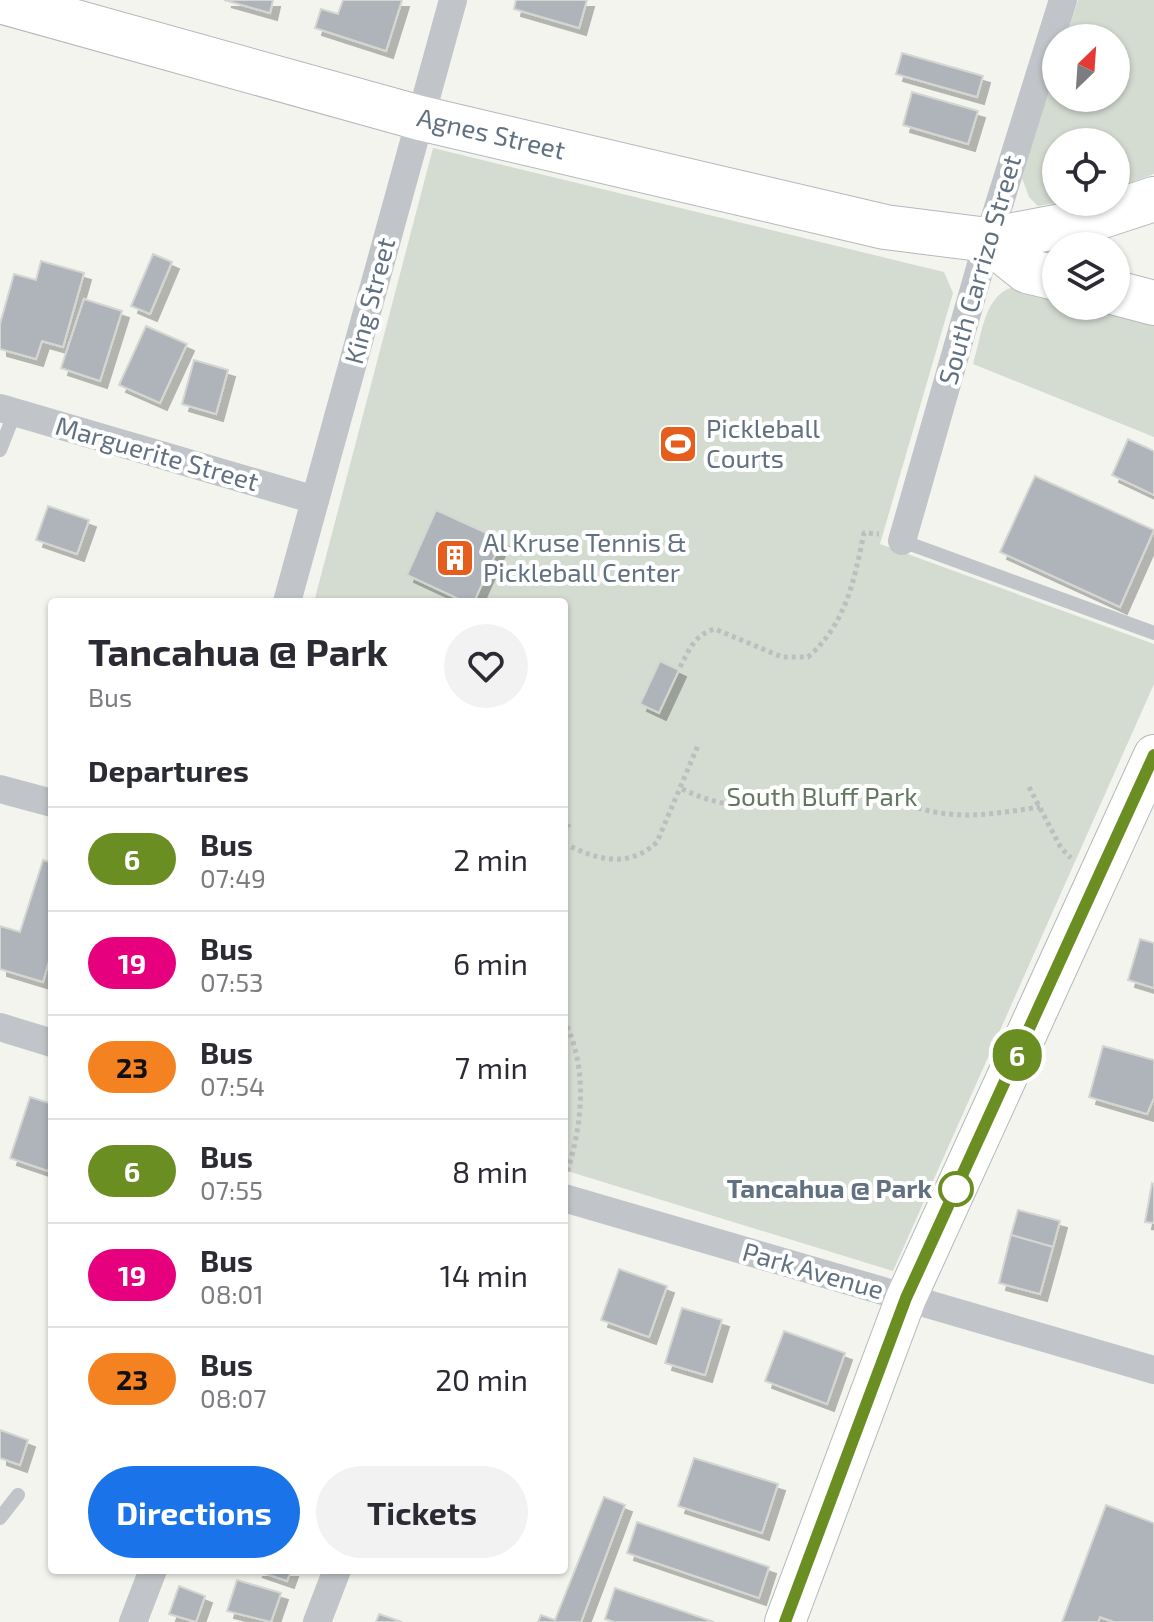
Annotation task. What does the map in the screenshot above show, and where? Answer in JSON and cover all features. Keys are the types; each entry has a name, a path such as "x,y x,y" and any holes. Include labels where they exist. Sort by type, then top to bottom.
{"main road":[{"name":"Agnes Street","path":"0,1 420,118 885,227 988,240"},
{"path":"988,240 1087,221 1154,199"},
{"path":"988,240 1027,271 1042,275"},
{"path":"1130,297 1154,303"},
{"path":"785,1622 906,1298 1154,755"}],"street":[{"name":"King Street","path":"288,598 453,0"},
{"name":"South Carrizo Street","path":"903,538 988,240 1063,0"},
{"name":"Marguerite Street","path":"7,410 315,500"},
{"path":"0,789 48,802"},
{"path":"0,1027 48,1042"},
{"name":"Park Avenue","path":"568,1199 1154,1370"},
{"path":"133,1622 151,1574"},
{"path":"317,1622 335,1574"}],"lane":[{"path":"0,450 7,410"},
{"path":"903,538 1154,633"},
{"path":"0,1518 18,1495"}],"path":[{"path":"680,667 703,632 715,629 782,657 808,657 824,643 850,601 864,533 903,538"},
{"path":"568,845 582,853 607,859 629,861 645,854 657,842 699,743"},
{"path":"1029,787 1061,848 1072,859 1101,871"},
{"path":"682,789 709,802 748,809 849,797 898,800 936,812 983,815 1040,807"},
{"path":"568,1027 575,1041 582,1076 580,1115 568,1168"}],"green space":[{"path":"1078,0 1154,0 1154,174 1130,183 1130,128 1042,128 1042,205 1038,206 1029,197 1022,178 1043,112 1130,112 1130,24 1070,24"},
{"name":"South Bluff Park","path":"433,148 944,272 953,293 880,544 1154,644 1154,684 893,1271 568,1171 568,598 315,598"},
{"path":"1021,285 1042,290 1042,320 1130,320 1130,311 1154,317 1154,437 973,364 992,303 1009,288"}],"building":[{"path":"224,0 273,0 270,13"},
{"path":"343,0 402,0 386,51 315,28 321,9 338,14"},
{"path":"516,0 587,0 579,28 514,9"},
{"path":"902,53 983,76 977,97 896,74"},
{"path":"912,92 978,111 968,144 903,125"},
{"path":"153,254 172,262 150,314 131,306"},
{"path":"41,261 84,273 63,347 42,341 36,359 0,349 0,324 14,274 36,280"},
{"path":"84,299 122,311 100,381 61,368"},
{"path":"146,326 187,344 160,403 119,385"},
{"path":"194,360 228,370 216,414 182,404"},
{"path":"1128,439 1154,451 1154,495 1112,475"},
{"path":"1035,476 1154,530 1120,607 1000,552"},
{"path":"48,506 89,520 77,554 36,540"},
{"name":"Al Kruse Tennis & Pickleball Center","path":"436,510 502,540 476,598 456,598 407,575"},
{"path":"660,661 679,670 659,713 640,704"},
{"path":"43,860 48,862 48,964 43,982 0,969 0,926 20,932"},
{"path":"1140,939 1154,943 1154,988 1128,980"},
{"path":"1103,1046 1154,1060 1154,1098 1147,1114 1089,1097"},
{"path":"30,1097 48,1103 48,1171 10,1158"},
{"path":"1154,1184 1154,1223 1145,1222"},
{"path":"1018,1210 1060,1221 1053,1247 1011,1235"},
{"path":"1011,1235 1053,1247 1040,1294 999,1283"},
{"path":"619,1269 667,1286 649,1337 601,1320"},
{"path":"682,1308 722,1320 705,1375 665,1363"},
{"path":"784,1331 845,1353 827,1404 765,1381"},
{"path":"0,1430 28,1440 20,1465 0,1458"},
{"path":"694,1458 778,1484 762,1533 678,1506"},
{"path":"604,1497 625,1505 581,1622 538,1622 541,1615 555,1620"},
{"path":"1106,1505 1154,1523 1154,1622 1114,1622 1100,1617 1098,1622 1062,1622"},
{"path":"637,1522 769,1567 759,1598 627,1553"},
{"path":"267,1574 290,1574 287,1581"},
{"path":"237,1580 281,1593 271,1622 227,1611"},
{"path":"179,1586 205,1596 196,1622 169,1614"},
{"path":"615,1588 714,1622 614,1622 605,1619"},
{"path":"379,1614 402,1622 376,1622"}],"bus line":[{"name":"6","path":"785,1622 906,1298 1154,755"}],"place":[{"name":"Pickleball Courts","path":"678,444"},
{"name":"Al Kruse Tennis & Pickleball Center","path":"455,558"},
{"name":"Tancahua @ Park","path":"956,1189"}]}
